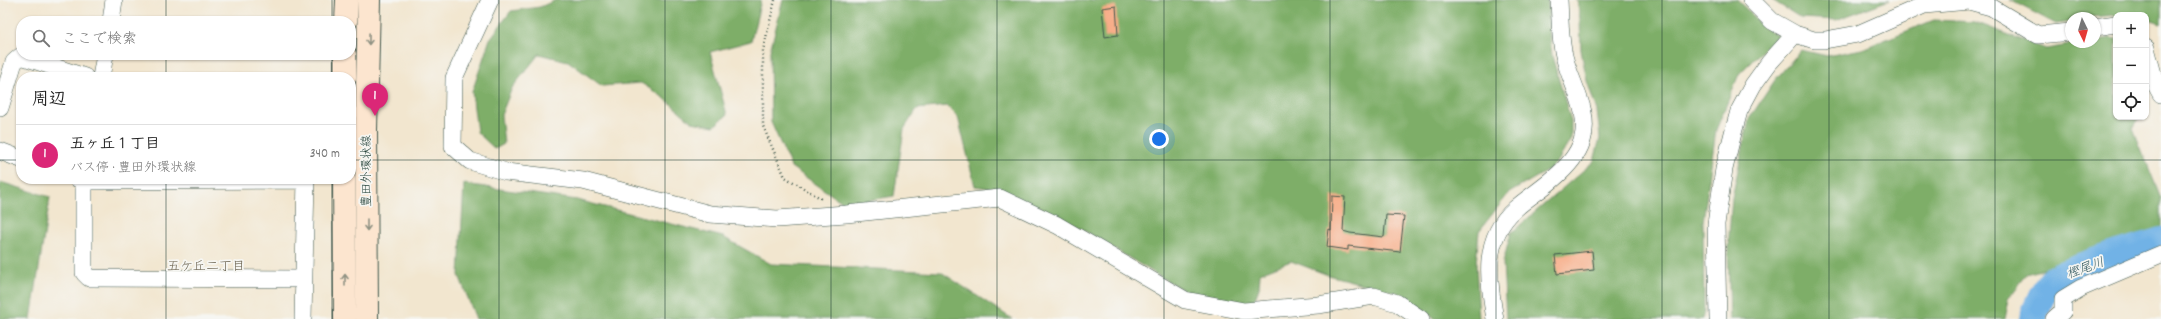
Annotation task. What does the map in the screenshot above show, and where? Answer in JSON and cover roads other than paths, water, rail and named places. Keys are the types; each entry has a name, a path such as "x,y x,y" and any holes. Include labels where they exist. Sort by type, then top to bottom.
{"street":[{"path":"111,16 114,0"},
{"path":"346,16 347,0"},
{"name":"豊田外環状線","path":"367,319 366,130 369,0"},
{"path":"490,0 454,78 454,146 470,161 506,172 584,181 710,214 777,219 846,214 1000,198 1057,225 1185,300 1244,311 1318,305 1374,296 1397,303 1421,319"},
{"path":"1495,319 1488,266 1491,244 1502,223 1513,210 1564,170 1575,156 1582,142 1585,128 1582,108 1563,52 1560,0"},
{"path":"1751,0 1772,21 1795,34 1814,40 1825,40 1858,34 1924,5 1968,1 1991,7 2038,34 2065,32"},
{"path":"2101,26 2113,24"},
{"path":"1718,319 1716,224 1724,169 1733,133 1739,111 1753,85 1769,63 1795,34"},
{"path":"2149,59 2156,86 2161,94"},
{"path":"0,108 14,62 16,60"},
{"path":"33,60 70,72"},
{"path":"102,72 104,60"},
{"path":"345,60 345,72"},
{"path":"0,151 16,157"},
{"path":"81,184 84,273 89,278 304,278"},
{"path":"303,319 306,184"},
{"name":"豊田外環状線","path":"344,184 346,319"},
{"path":"2054,319 2063,310 2063,299 2081,288 2161,254"}],"waterway":[{"name":"樫尾川","path":"2033,319 2038,305 2051,281 2058,276 2120,253 2161,241"}],"place":[{"name":"五ヶ丘１丁目","path":"375,116"}],"district":[{"name":"五ケ丘二丁目","path":"206,265"}]}
